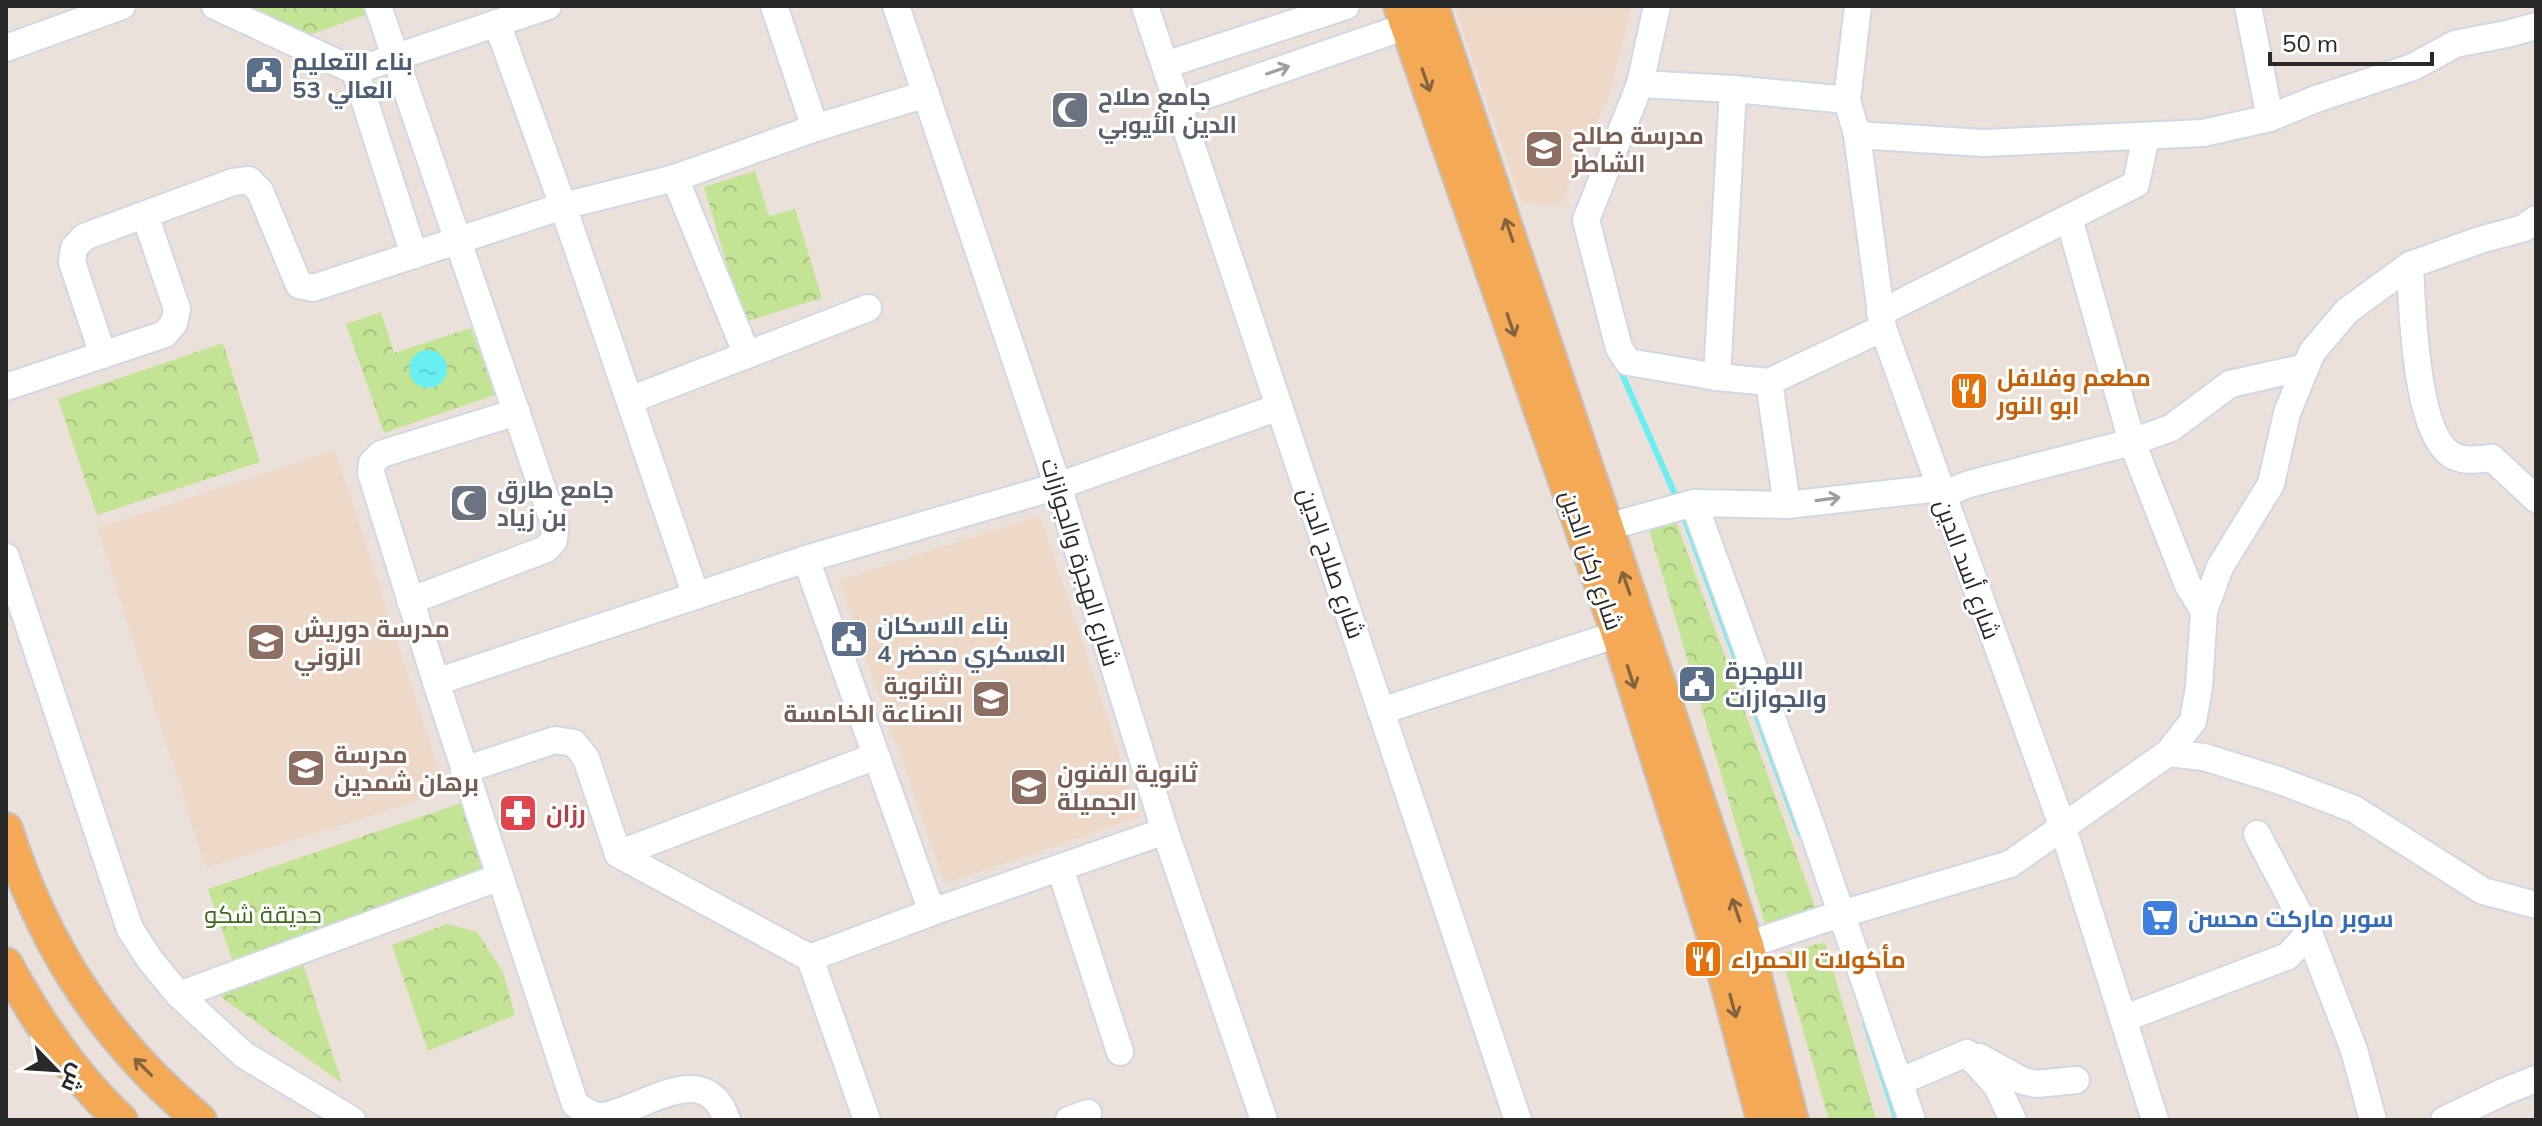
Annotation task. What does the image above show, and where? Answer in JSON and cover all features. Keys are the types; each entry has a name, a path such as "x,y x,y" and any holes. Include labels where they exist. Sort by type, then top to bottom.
{"main road":[{"name":"شارع ركن الدين","path":"1432,6 1747,945 1792,1120"},
{"name":"شارع ركن الدين","path":"1404,16 1618,634 1719,954 1763,1120"},
{"path":"6,829 42,924 98,1016 132,1057 200,1120"},
{"path":"6,964 52,1041 81,1078 121,1120"}],"street":[{"path":"6,48 122,6"},
{"path":"215,6 355,71 548,6"},
{"path":"378,6 555,526 554,540 546,549 410,601"},
{"path":"774,6 815,128"},
{"name":"شارع الهجرة والجوازات","path":"896,6 1058,486 1165,831 1264,1120"},
{"name":"شارع صلاح الدين","path":"1145,6 1518,1120"},
{"path":"1165,65 1346,6"},
{"path":"1657,6 1640,84 1577,221 1619,348 1628,362 1769,382 2136,184 2146,136"},
{"name":"شارع أسد الدين","path":"1858,6 1847,100 1857,135 1882,320 1940,492 2063,828 2155,1120"},
{"path":"2248,6 2270,118"},
{"path":"1178,105 1404,16"},
{"path":"497,23 696,596"},
{"path":"1857,135 1983,143 2203,133 2270,118 2316,99 2413,67 2455,44 2536,26"},
{"path":"355,71 414,255"},
{"path":"1640,84 1847,100"},
{"path":"1717,377 1733,89"},
{"path":"103,355 72,262 74,248 84,237 233,182 249,180 260,191 299,285 313,288 563,206 675,178 815,128 926,94"},
{"path":"675,178 747,355"},
{"path":"6,387 165,334 174,323 177,309 145,215"},
{"path":"2069,218 2132,442 2188,585 2204,611"},
{"path":"1747,945 1833,916 2010,864 2168,753 2193,721 2199,687 2204,611 2220,567 2271,484 2287,413 2312,352 2347,311 2410,265 2524,228 2536,219"},
{"path":"2410,265 2413,326 2423,399 2437,441 2454,457 2472,460 2492,458 2536,499"},
{"path":"630,400 868,308"},
{"path":"1607,527 1684,506 1787,505 1940,492 2132,442 2171,428 2230,384 2306,367"},
{"path":"1769,382 1787,505"},
{"path":"436,682 806,559 1058,486 1279,407"},
{"path":"517,412 381,454 372,463 371,473 464,770 575,1104 587,1113 604,1116 689,1088 708,1091 721,1104 727,1120"},
{"path":"1684,506 1833,916 1912,1120"},
{"path":"6,557 130,929 150,960 179,995 244,1055 352,1120"},
{"path":"806,559 932,912"},
{"path":"1381,711 1618,634"},
{"path":"464,770 555,740 574,743 586,758 618,854 810,958 867,1120"},
{"path":"2168,753 2204,757 2278,780 2354,809 2483,891 2536,905"},
{"path":"618,854 876,756"},
{"path":"810,958 1165,831"},
{"path":"2257,834 2309,933 2354,1050 2373,1120"},
{"path":"1060,868 1120,1052"},
{"path":"179,995 500,877"},
{"path":"2123,1019 2288,956 2309,933"},
{"path":"1899,1082 1967,1053 1988,1060 2023,1081 2037,1084 2076,1080"},
{"path":"1967,1053 1997,1086 2013,1120"},
{"path":"2444,1120 2536,1079"}],"shaded area":[{"name":"مدرسة صالح الشاطر","path":"1454,6 1632,6 1609,96 1560,206 1521,202"},
{"path":"335,450 446,792 206,868 97,528"},
{"name":"الثانوية الصناعة الخامسة","path":"1040,515 1140,817 945,883 839,581"}],"green space":[{"path":"247,6 362,6 365,15 307,36"},
{"path":"755,171 769,216 795,209 822,298 744,322 704,187"},
{"path":"381,312 394,353 471,328 495,395 384,433 346,324"},
{"path":"223,343 260,462 97,515 58,399"},
{"path":"1676,521 1816,909 1765,924 1649,529"},
{"name":"حديقة شكو","path":"461,803 487,876 235,968 208,889"},
{"path":"447,924 477,932 503,972 515,1015 428,1051 392,945"},
{"path":"1825,942 1876,1120 1829,1120 1781,954"},
{"path":"303,964 342,1083 215,993"}],"water":[{"path":"428,350 441,356 447,369 441,382 428,388 415,382 409,369 415,356"}],"waterway":[{"path":"1619,367 1677,499"},
{"path":"1683,514 1800,834"},
{"path":"1865,1022 1897,1120"}],"place":[{"name":"بناء التعليم العالي 53","path":"264,75"},
{"name":"جامع صلاح الدين الأيوبي","path":"1070,110"},
{"name":"مدرسة صالح الشاطر","path":"1544,149"},
{"name":"مطعم وفلافل ابو النور","path":"1969,391"},
{"name":"جامع طارق بن زياد","path":"469,503"},
{"name":"بناء الاسكان العسكري محضر 4","path":"849,639"},
{"name":"مدرسة دوريش الزوني","path":"266,642"},
{"name":"اللهجرة والجوازات","path":"1697,684"},
{"name":"الثانوية الصناعة الخامسة","path":"991,699"},
{"name":"مدرسة برهان شمدين","path":"306,768"},
{"name":"ثانوية الفنون الجميلة","path":"1029,787"},
{"name":"رزان","path":"518,813"},
{"name":"سوبر ماركت محسن","path":"2160,918"},
{"name":"مأكولات الحمراء","path":"1703,959"}]}
